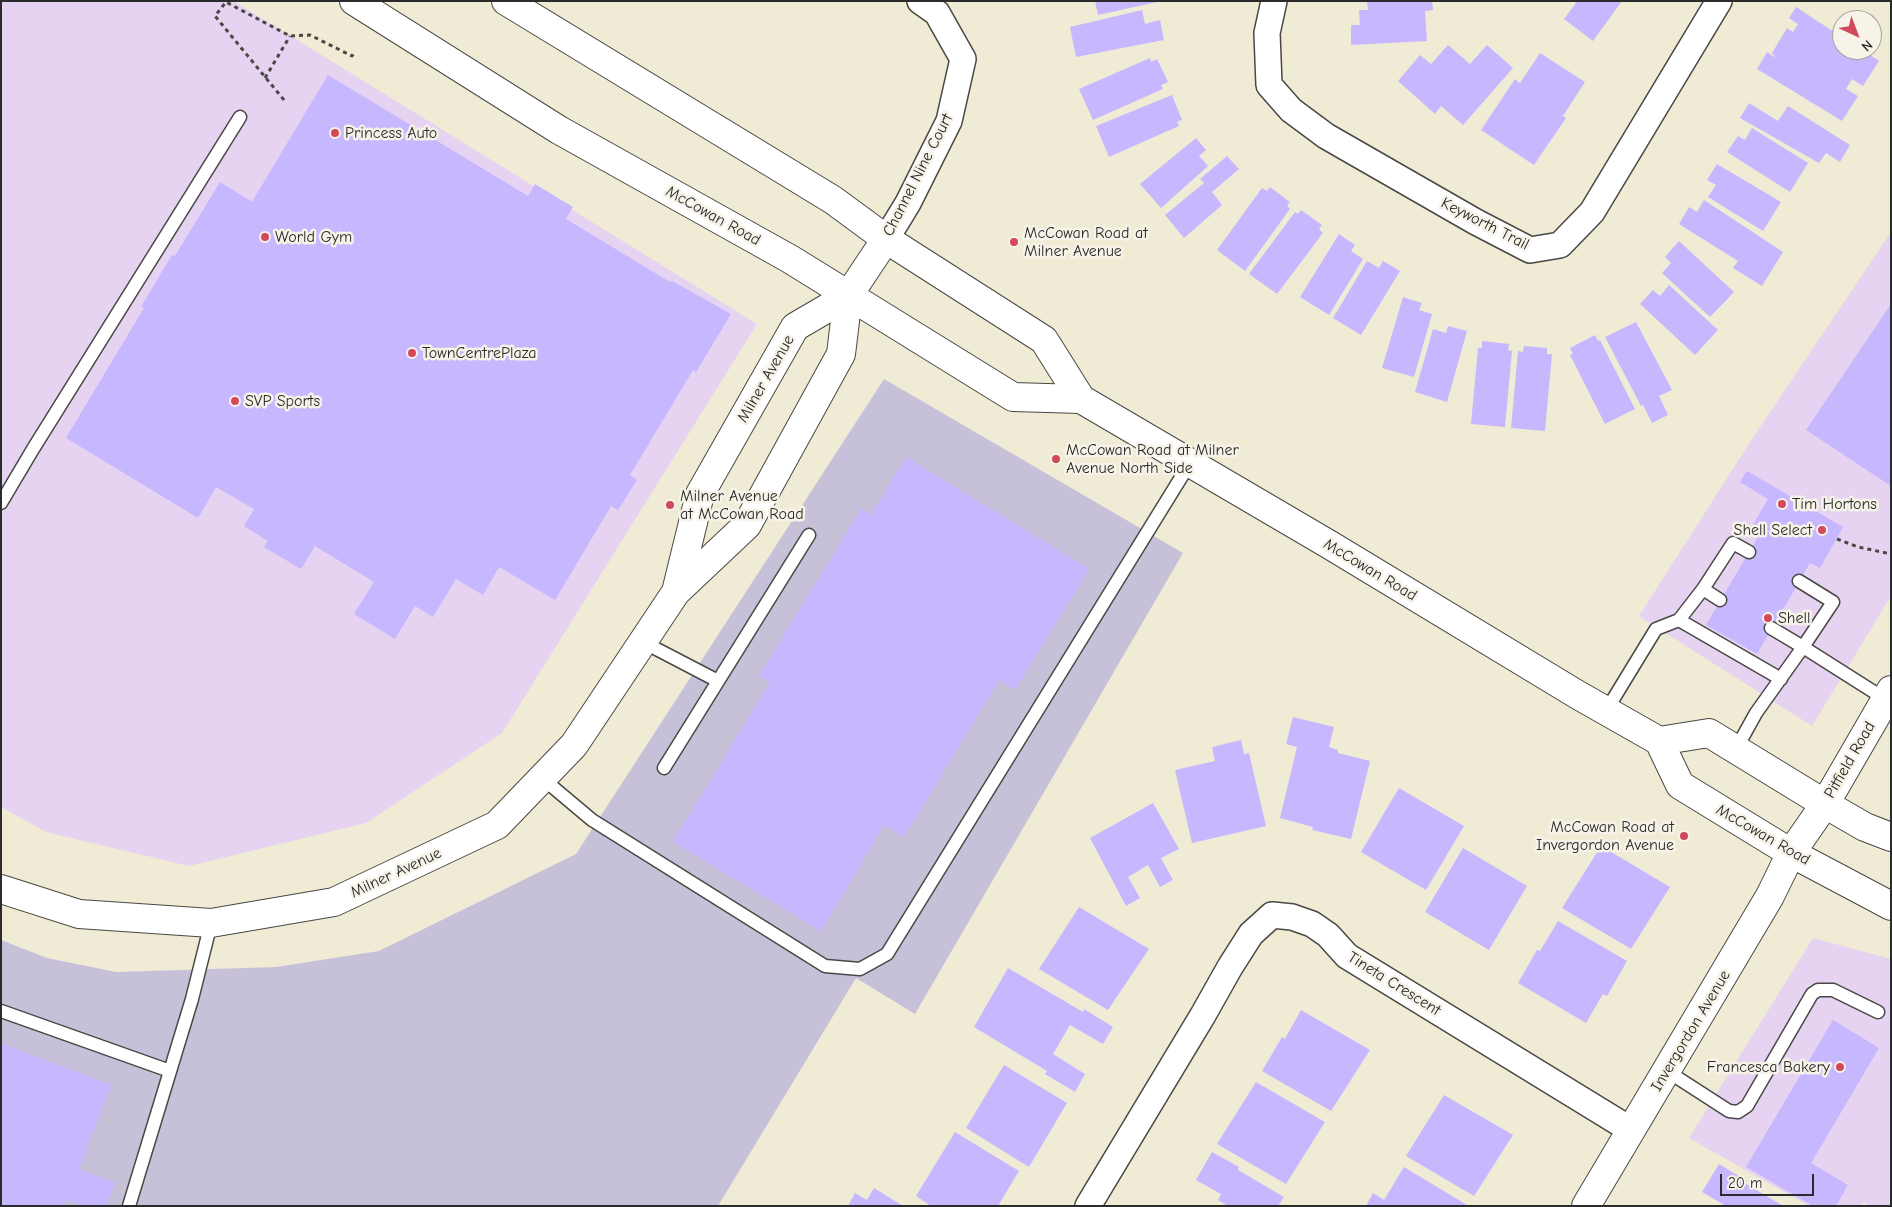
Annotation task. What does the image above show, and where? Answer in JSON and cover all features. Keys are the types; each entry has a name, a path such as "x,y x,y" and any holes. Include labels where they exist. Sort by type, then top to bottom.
{"main road":[{"name":"McCowan Road","path":"354,1 560,130 790,259 1013,396 1081,399"},
{"name":"McCowan Road","path":"506,1 833,200 886,239 1044,340 1081,399 1659,741 1680,785 1791,853 1891,906"},
{"name":"Channel Nine Court","path":"848,296 886,239"},
{"name":"Milner Avenue","path":"676,592 700,494 795,327 848,296"},
{"name":"Milner Avenue","path":"1,889 79,914 211,923 334,902 497,825 574,745 676,592 747,525 841,354 848,296"},
{"name":"Pitfield Road","path":"1791,853 1825,804 1888,695"},
{"path":"1659,741 1709,733 1865,827 1891,837"},
{"name":"Invergordon Avenue","path":"1586,1206 1770,896 1791,853"}],"street":[{"name":"Channel Nine Court","path":"886,239 908,203 949,121 963,59 937,13 920,1"},
{"name":"Keyworth Trail","path":"1274,1 1267,33 1269,85 1291,110 1326,136 1476,222 1530,250 1560,245 1592,212 1719,1"},
{"name":"Tineta Crescent","path":"1088,1206 1230,967 1251,934 1272,915 1292,917 1312,924 1328,935 1347,956 1631,1130"}],"lane":[{"path":"1,503 240,117"},
{"path":"542,778 592,820 825,966 860,969 887,954 1190,463"},
{"path":"664,768 809,535"},
{"path":"1606,711 1656,630 1680,620 1733,543 1749,552"},
{"path":"1736,749 1756,713 1833,602 1799,581"},
{"path":"1703,589 1720,600"},
{"path":"1680,620 1781,679"},
{"path":"1771,628 1888,695"},
{"path":"643,642 718,681"},
{"path":"129,1206 192,999 211,923"},
{"path":"1667,1071 1729,1111 1738,1112 1747,1106 1812,994 1818,990 1833,990 1878,1012"},
{"path":"1,1011 170,1071"}],"path":[{"path":"284,100 215,16 226,2 290,36 310,35 352,56 355,51"},
{"path":"265,78 290,36"},
{"path":"1837,539 1858,547 1891,554"}],"shaded area":[{"path":"1,1 234,1 757,324 502,733 366,823 189,866 46,832 1,807"},
{"path":"1891,232 1891,596 1812,726 1639,616 1752,439"},
{"path":"884,379 1183,553 915,1014 856,978 718,1206 1,1206 1,940 47,958 116,972 276,967 379,951 576,854"},
{"path":"1813,938 1891,959 1891,1206 1869,1206 1864,1202 1861,1206 1809,1206 1689,1138"}],"building":[{"path":"1095,1 1157,1 1157,2 1098,15"},
{"path":"1367,1 1432,1 1433,10 1425,11 1427,41 1351,45 1351,25 1360,25 1359,10 1368,10"},
{"path":"1573,1 1622,1 1593,41 1564,19 1576,3"},
{"path":"1796,7 1832,30 1832,60 1879,61 1863,86 1852,79 1846,89 1858,96 1842,121 1757,69 1767,52 1776,58 1772,53 1787,28 1793,32 1798,24 1789,18"},
{"path":"1142,10 1145,24 1160,20 1164,40 1076,57 1070,27"},
{"path":"1448,45 1470,64 1487,45 1513,68 1463,125 1441,106 1435,114 1398,81 1420,55 1431,64"},
{"path":"1540,53 1585,82 1563,116 1566,118 1534,165 1481,130 1515,79 1520,83"},
{"path":"1150,58 1151,62 1157,59 1168,82 1161,85 1163,89 1093,120 1079,89"},
{"name":"TownCentrePlaza","path":"328,75 528,196 535,184 573,207 566,219 670,282 672,281 731,314 696,372 693,370 630,475 637,480 618,510 611,506 555,600 499,567 483,595 456,579 433,617 415,606 395,639 354,614 374,582 315,546 301,569 264,547 268,541 244,526 254,509 216,487 198,518 66,438 144,308 141,307 172,255 175,256 220,182 252,202"},
{"path":"1172,95 1182,120 1177,122 1179,126 1109,157 1096,126"},
{"path":"1749,103 1778,121 1788,106 1850,145 1840,162 1826,153 1819,163 1740,118"},
{"path":"1752,128 1808,163 1790,192 1727,152 1738,136 1745,140"},
{"path":"1196,138 1206,150 1199,156 1208,166 1161,208 1140,184"},
{"path":"1227,156 1239,169 1212,192 1222,205 1184,238 1165,215 1204,183 1200,179"},
{"path":"1717,164 1781,202 1763,231 1708,197 1716,185 1707,180"},
{"path":"1270,187 1290,202 1287,206 1290,209 1245,271 1217,250 1262,188 1267,191"},
{"path":"1704,200 1783,252 1762,286 1733,268 1738,261 1679,224 1689,207 1697,212"},
{"path":"1301,210 1322,225 1319,229 1323,233 1277,294 1249,274 1295,212 1298,214"},
{"path":"1339,234 1355,245 1351,251 1363,259 1329,315 1300,297"},
{"path":"1679,241 1734,292 1710,317 1662,273 1671,263 1665,257"},
{"path":"1367,261 1379,268 1383,261 1400,271 1361,335 1333,318"},
{"path":"1669,285 1718,330 1695,355 1640,304 1653,290 1660,296"},
{"path":"1403,297 1422,303 1419,310 1432,314 1414,377 1382,368"},
{"path":"1891,304 1891,486 1806,430"},
{"path":"1636,322 1672,390 1659,396 1668,415 1652,423 1605,337"},
{"path":"1448,326 1467,331 1447,402 1415,392 1433,329 1446,333"},
{"path":"1595,335 1598,341 1600,340 1635,409 1605,424 1570,355 1573,354 1570,348"},
{"path":"1482,341 1509,344 1508,350 1512,351 1505,427 1471,424 1478,348 1482,348"},
{"path":"1524,346 1547,348 1547,354 1552,354 1545,431 1511,428 1518,351 1523,352"},
{"path":"906,457 1089,569 1015,690 999,680 904,837 884,825 821,931 673,842 770,682 759,676 861,509 871,515"},
{"path":"1747,471 1843,527 1820,568 1810,563 1757,654 1706,625 1762,530 1753,525 1768,499 1740,482"},
{"path":"1293,717 1334,727 1329,747 1338,750 1338,753 1370,761 1351,839 1312,830 1313,827 1280,818 1297,747 1286,744"},
{"path":"1241,740 1244,754 1249,753 1266,826 1192,843 1175,770 1215,761 1212,747"},
{"path":"1399,788 1464,826 1426,890 1361,852"},
{"path":"1153,803 1179,849 1161,858 1173,880 1160,887 1148,865 1128,877 1140,898 1126,906 1090,838"},
{"path":"1601,846 1670,887 1631,949 1562,908"},
{"path":"1463,848 1527,886 1489,950 1425,912"},
{"path":"1079,907 1149,949 1108,1010 1039,969"},
{"path":"1558,921 1627,961 1607,996 1603,994 1586,1023 1518,983 1537,950 1540,951"},
{"path":"1008,968 1083,1012 1084,1009 1113,1027 1103,1044 1070,1025 1053,1054 1085,1074 1075,1092 1045,1074 1047,1071 974,1027"},
{"path":"1301,1010 1370,1050 1331,1111 1262,1071 1282,1037 1285,1039"},
{"path":"1833,1020 1879,1048 1811,1163 1848,1185 1836,1206 1813,1206 1746,1167"},
{"path":"1,1043 111,1085 79,1169 115,1183 106,1206 83,1206 67,1200 64,1206 1,1206"},
{"path":"1004,1065 1067,1103 1029,1167 966,1128"},
{"path":"1256,1082 1325,1122 1286,1184 1217,1144"},
{"path":"1444,1095 1513,1135 1474,1196 1406,1156"},
{"path":"955,1132 1019,1171 998,1206 931,1206 916,1196"},
{"path":"1212,1152 1239,1167 1238,1170 1284,1197 1278,1206 1228,1206 1218,1200 1221,1194 1196,1180"},
{"path":"1719,1164 1747,1181 1745,1183 1783,1206 1726,1206 1702,1192"},
{"path":"1404,1167 1467,1206 1366,1206 1373,1193 1384,1200"},
{"path":"874,1188 903,1206 848,1206 855,1193 867,1200"}],"place":[{"name":"Princess Auto","path":"335,133"},
{"name":"World Gym","path":"265,237"},
{"name":"McCowan Road at Milner Avenue","path":"1014,242"},
{"name":"TownCentrePlaza","path":"412,353"},
{"name":"SVP Sports","path":"235,401"},
{"name":"McCowan Road at Milner Avenue North Side","path":"1056,459"},
{"name":"Tim Hortons","path":"1782,504"},
{"name":"Milner Avenue at McCowan Road","path":"670,505"},
{"name":"Shell Select","path":"1822,530"},
{"name":"Shell","path":"1768,618"},
{"name":"McCowan Road at Invergordon Avenue","path":"1684,836"},
{"name":"Francesca Bakery","path":"1840,1067"}]}
